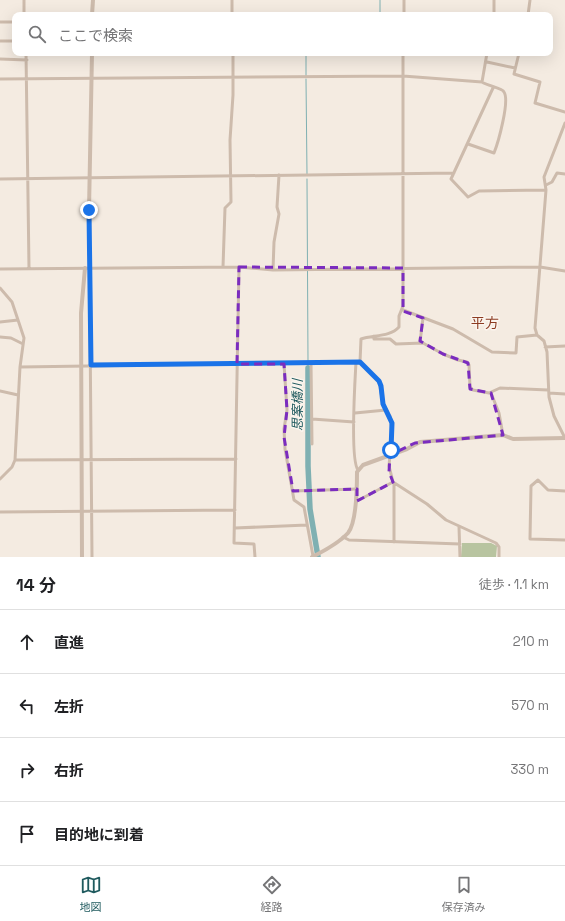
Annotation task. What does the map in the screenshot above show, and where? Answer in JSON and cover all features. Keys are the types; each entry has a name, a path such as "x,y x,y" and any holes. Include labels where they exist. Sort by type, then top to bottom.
{"street":[{"path":"24,0 24,12"},
{"path":"92,12 93,0"},
{"path":"232,0 232,12"},
{"path":"404,0 404,12"},
{"path":"494,0 494,12"},
{"path":"528,12 530,0"},
{"path":"0,22 12,22"},
{"path":"0,41 12,41"},
{"path":"26,56 28,79 29,268"},
{"path":"92,56 89,210 92,557"},
{"path":"223,267 225,208 231,202 230,140 233,56"},
{"path":"360,362 361,339 383,335 398,328 399,316 403,310 403,56"},
{"path":"482,82 488,56"},
{"path":"517,56 515,74 540,82 535,103 565,112"},
{"path":"0,59 26,60"},
{"path":"487,62 515,68"},
{"path":"0,79 403,76 482,82 504,92 506,98 502,127 494,153 468,144"},
{"path":"493,88 451,179 468,197 479,191 546,190"},
{"path":"358,470 363,465 420,442 502,435 513,439 565,438 556,423 549,392 548,364 544,341 537,335 536,328 546,190 544,177 565,123"},
{"path":"0,179 454,173"},
{"path":"546,185 550,184 557,173 565,174"},
{"path":"273,270 274,242 279,214 277,207 279,175"},
{"path":"239,267 234,543 254,544 255,557"},
{"path":"0,268 239,267 273,270 540,267 565,271"},
{"path":"82,557 81,312 85,268"},
{"path":"0,288 12,302 24,335 20,367 15,460 12,467 0,477"},
{"path":"403,310 453,329 495,353 516,352 517,337 537,335"},
{"path":"420,342 423,318"},
{"path":"0,322 18,320"},
{"path":"374,336 374,339 376,340 390,339 396,344 420,342 432,347 442,354 468,363 471,389 491,393"},
{"path":"0,337 11,338 23,344"},
{"path":"545,347 565,346"},
{"path":"284,364 287,410 284,437 286,457 294,500 304,507 313,557 343,537 349,531 357,501 358,470 355,462 354,422 356,362"},
{"path":"20,367 360,362 379,381 381,398 392,423 389,472 394,483 394,542"},
{"path":"309,363 312,444"},
{"path":"491,393 493,390 500,388 565,394"},
{"path":"0,391 18,395"},
{"path":"491,393 499,413 502,435"},
{"path":"355,412 386,410"},
{"path":"312,419 354,422"},
{"path":"15,460 236,459"},
{"path":"565,491 548,490 538,480 531,486 530,539 565,540"},
{"path":"357,501 394,483"},
{"path":"394,483 427,504 446,520 496,543 499,547 499,557"},
{"path":"293,491 311,489 357,489"},
{"path":"0,512 235,510"},
{"path":"235,528 307,526"},
{"path":"459,527 460,557"},
{"path":"343,537 349,540 460,544"}],"highlighted area":[{"path":"239,267 403,268 403,311 423,318 420,341 443,354 468,363 470,389 491,393 503,435 415,443 390,455 389,472 393,482 357,501 357,489 293,491 284,437 287,410 284,364 237,364"}],"green space":[{"path":"462,543 491,543 497,546 496,557 461,557"}],"waterway":[{"path":"380,0 380,12"},
{"name":"思案橋川","path":"306,56 306,76"},
{"name":"思案橋川","path":"306,79 307,174"},
{"name":"思案橋川","path":"307,179 308,361"},
{"name":"思案橋川","path":"308,368 308,466 310,509 318,557"}],"district":[{"name":"平方","path":"485,323"}],"route":[{"path":"89,210 91,365 360,362 379,381 381,386 381,398 392,423 391,450"}]}
